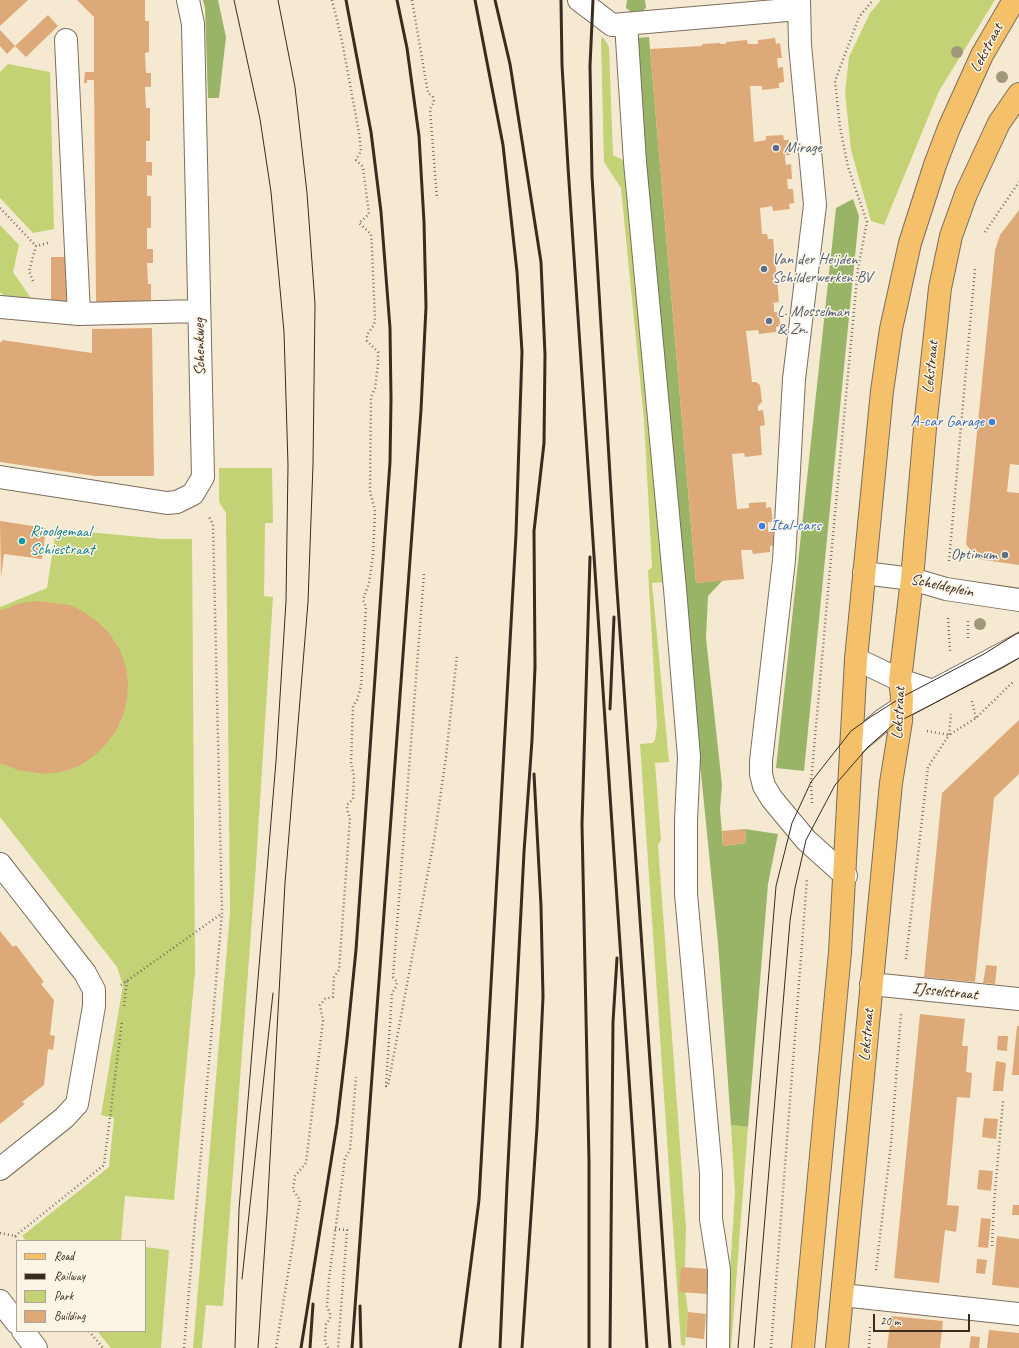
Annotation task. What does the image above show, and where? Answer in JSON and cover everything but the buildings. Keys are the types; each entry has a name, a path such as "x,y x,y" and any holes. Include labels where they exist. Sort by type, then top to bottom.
{"main road":[{"name":"Lekstraat","path":"803,1348 826,1113 846,876 856,659 882,392 896,303 910,243 933,172 949,128 982,55 1014,0"},
{"name":"Lekstraat","path":"837,1348 891,783 901,721 900,680 912,579 928,390 944,262 951,236 966,194 999,123 1019,94"}],"street":[{"name":"Schenkweg","path":"188,0 193,24 203,477 193,494"},
{"path":"578,0 612,25 799,5 800,45 815,205 794,379 784,560 761,761 761,774 764,786 772,799 810,845 846,876"},
{"path":"626,24 635,162 689,758 686,820 686,894 711,1173 711,1219 719,1270 718,1348"},
{"path":"66,40 79,314"},
{"path":"0,307 79,314 199,311"},
{"path":"0,477 167,503 177,502 193,494"},
{"name":"Scheldeplein","path":"864,573 912,579 946,589 1019,600"},
{"path":"851,746 882,720 901,708 1019,645"},
{"path":"856,659 900,680 942,686"},
{"path":"0,864 85,973 94,990 94,1006 77,1104 64,1118 0,1169"},
{"name":"IJsselstraat","path":"872,984 1019,1000"},
{"path":"842,1295 1019,1314"},
{"path":"0,1300 16,1322"},
{"path":"24,1332 36,1348"}],"path":[{"path":"276,1348 300,1200 293,1190 295,1176 306,1162 323,1021 320,1012 320,1005 325,999 333,997 334,977 339,970 350,818 347,805 353,799 354,775 351,764 353,706 358,700 362,686 366,608 363,600 369,583 375,510 370,492 371,397 375,388 378,352 367,341 367,335 375,320 371,234 360,223 369,214 363,166 356,160 361,151 342,41 332,0"},
{"path":"412,0 428,93 433,97 434,102 430,109 437,199"},
{"path":"771,1348 810,845 813,826 811,782 858,268 867,222 848,167 840,127 835,81 859,17 874,0"},
{"path":"983,236 1019,182"},
{"path":"0,208 36,246"},
{"path":"36,246 75,236"},
{"path":"36,246 29,271 44,311"},
{"name":"Lekstraat","path":"868,1348 891,1144 903,988 928,767 948,735 952,694 942,686 946,589 976,264"},
{"path":"184,1348 222,913 213,524 193,494"},
{"path":"424,574 393,977 397,982 392,993 386,1086 388,1086 434,840 446,757 457,655"},
{"path":"94,1006 127,980 222,913"},
{"path":"328,1348 325,1342 326,1324 330,1319 330,1313 327,1307 335,1228 345,1158 350,1150 356,1077"},
{"path":"992,1246 1003,1101"},
{"path":"335,1228 347,1230 338,1348"},
{"path":"0,1233 15,1236 17,1240"},
{"path":"90,1332 103,1348"}],"green space":[{"path":"203,0 218,0 226,37 219,98 208,98 205,8"},
{"path":"627,0 645,0 646,8 640,13 634,14 626,8"},
{"path":"881,0 995,0 939,91 884,225 871,221 851,150 845,92 849,57 870,13"},
{"path":"603,37 609,47 613,155 628,163 666,582 652,583 669,762 655,763 661,840 658,845 686,1228 685,1267 682,1267 688,1312 685,1346 681,1345 640,744 653,743 655,740 657,725 648,571 652,567 644,420 621,188 604,162 601,39"},
{"path":"649,37 696,583 723,580 708,596 706,638 722,785 720,809 723,846 746,843 745,829 778,834 768,884 748,1127 731,1125 718,943 672,484 636,38"},
{"path":"8,64 50,72 54,229 33,233 0,198 0,72"},
{"path":"853,199 859,216 804,771 776,768 836,208"},
{"path":"0,225 19,245 13,272 33,301 15,305 0,292"},
{"path":"219,468 272,468 273,523 265,523 264,596 273,597 255,879 223,1306 206,1305 202,1348 193,1348 230,913 226,513 219,502"},
{"path":"56,529 162,539 192,539 195,971 174,1200 125,1196 121,1240 25,1240 22,1236 109,1167 114,1118 101,1115 123,985 117,967 0,817 0,607 47,588"},
{"path":"731,1125 748,1127 731,1348 725,1348 735,1193"},
{"path":"146,1247 169,1250 161,1348 111,1348 98,1332 146,1332"}],"tram line":[{"path":"234,0 260,119 271,192 284,332 288,465 286,601 276,761 239,1209 235,1348"},
{"path":"258,1348 267,1214 285,883 308,602 313,464 315,304 307,193 295,87 278,0"},
{"path":"738,1348 776,886 792,823 811,782 851,731 902,697 984,654 1019,632"},
{"path":"754,1348 790,921 795,888 806,840 835,785 868,747 894,724 1019,658"},
{"path":"242,1279 273,993"}],"railway":[{"path":"301,1348 337,1124 356,950 390,462 390,328 381,212 371,132 346,0"},
{"path":"352,1348 421,410 426,307 424,222 419,136 407,48 397,0"},
{"path":"460,1348 479,1200 516,534 522,352 517,272 503,145 475,0"},
{"path":"495,0 510,64 541,262 545,355 544,443 534,531 535,667 532,740 524,852 500,1348"},
{"path":"561,0 562,65 568,167 647,1348"},
{"path":"593,0 590,66 592,176 616,575 670,1348"},
{"path":"589,1348 589,1161 582,824 590,557"},
{"path":"610,709 614,617"},
{"path":"522,1348 537,1127 543,997 541,906 534,774"},
{"path":"610,1348 613,1022 617,958"},
{"path":"310,1348 313,1304"},
{"path":"360,1306 361,1348"}],"place":[{"name":"Mirage","path":"776,148"},
{"name":"Van der Heijden Schilderwerken BV","path":"764,269"},
{"name":"L. Mosselman & Zn.","path":"769,321"},
{"name":"A-car Garage","path":"992,422"},
{"name":"Ital-cars","path":"762,526"},
{"name":"Rioolgemaal Schiestraat","path":"22,541"},
{"name":"Optimum","path":"1005,555"}]}
